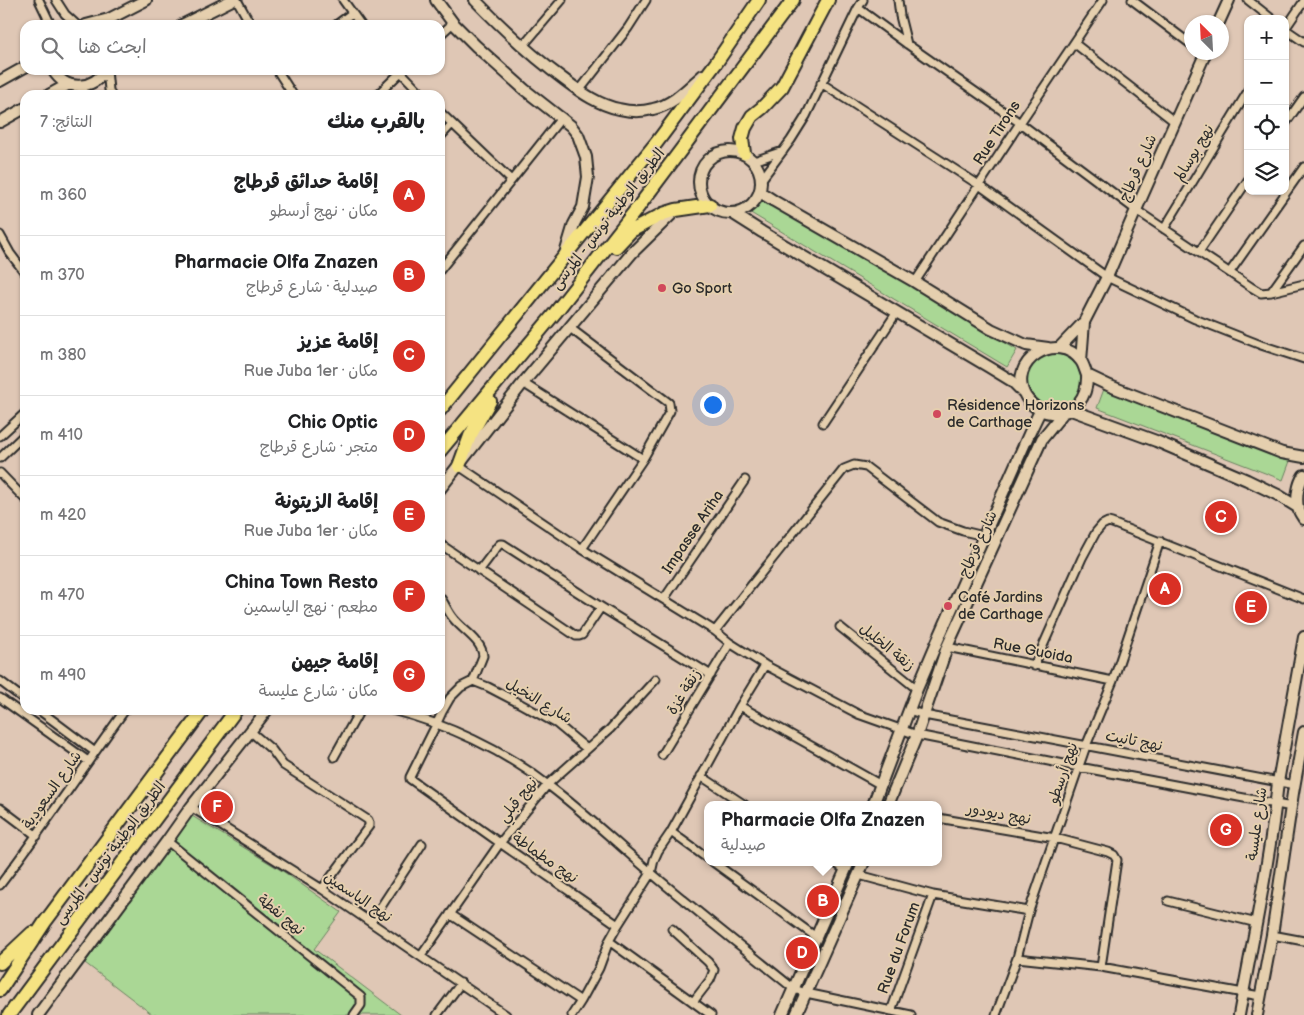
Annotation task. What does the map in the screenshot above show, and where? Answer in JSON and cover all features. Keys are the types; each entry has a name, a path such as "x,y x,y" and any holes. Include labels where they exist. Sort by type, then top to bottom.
{"highway":[{"name":"الطريق الوطنية تونس - المرسى","path":"445,404 657,142 716,63 759,0"},
{"path":"749,157 742,139 745,128 752,116 782,87 828,0"},
{"name":"الطريق الوطنية تونس - المرسى","path":"445,445 555,313 666,171 793,1"},
{"path":"555,313 631,231 658,216 676,210 710,205"},
{"path":"459,466 470,436 510,367"},
{"name":"الطريق الوطنية تونس - المرسى","path":"0,990 45,922 199,715"},
{"name":"الطريق الوطنية تونس - المرسى","path":"11,1015 232,715"},
{"path":"0,963 45,922"}],"street":[{"path":"39,0 49,20"},
{"path":"56,0 72,20"},
{"path":"105,20 146,0"},
{"path":"192,20 232,0"},
{"path":"237,0 248,20"},
{"path":"343,0 358,20"},
{"path":"436,0 454,23 504,71 525,90 562,117 571,126 582,144 586,157 588,177 582,207 574,224 564,256"},
{"path":"475,0 542,64 579,91 602,103 619,109 636,112 668,104 716,63"},
{"path":"522,46 562,0"},
{"path":"579,91 628,28 646,0"},
{"path":"762,179 806,116 821,82 863,0"},
{"path":"898,0 907,44"},
{"name":"Rue Tirons","path":"915,282 1103,0"},
{"path":"1132,0 1184,39"},
{"path":"1248,0 1267,15"},
{"path":"1289,23 1304,1"},
{"path":"1221,15 1225,2"},
{"path":"858,8 1020,123 1136,210 1251,288 1261,293 1304,284"},
{"path":"343,20 352,13"},
{"path":"445,31 454,23"},
{"path":"1289,32 1304,42"},
{"path":"1074,43 1175,122"},
{"name":"شارع قرطاج","path":"1054,348 1084,322 1107,277 1201,60"},
{"path":"0,81 20,70"},
{"path":"57,75 61,80 81,90"},
{"path":"62,90 74,85 86,85 95,82 103,75"},
{"path":"108,75 109,90"},
{"path":"280,75 290,90"},
{"path":"382,90 397,75"},
{"path":"405,75 419,90"},
{"path":"821,82 979,186 1107,277 1195,319 1261,345 1304,359"},
{"path":"1289,118 1304,96"},
{"name":"نهج بوسالم","path":"1164,229 1244,98"},
{"path":"0,122 20,111"},
{"path":"445,117 511,180"},
{"path":"445,264 562,117"},
{"path":"445,132 452,124"},
{"path":"728,150 736,151 749,157 759,169 762,179 760,192 754,203 747,208 732,213 717,210 710,205 701,192 699,184 702,168 707,161 720,152 728,150"},
{"path":"749,157 783,151"},
{"path":"1230,272 1304,166"},
{"path":"1199,252 1244,186"},
{"path":"732,213 997,371 1012,381 1023,392 1030,403 1040,411 1051,414 1067,411 1079,403 1087,385 1087,375 1081,361 1071,352 1026,345 991,329 915,282 760,192"},
{"path":"445,483 524,383 632,253 676,210"},
{"path":"0,235 20,266"},
{"path":"1271,292 1304,246"},
{"path":"823,423 897,312"},
{"name":"شارع قرطاج","path":"1081,361 1084,322"},
{"path":"570,328 669,403 670,411 643,459 582,549"},
{"path":"1023,392 1022,378 1026,364 1036,354 1054,348"},
{"path":"1087,375 1205,424 1282,453 1304,457"},
{"path":"524,383 643,459"},
{"name":"شارع قرطاج","path":"875,801 917,689 1040,411"},
{"path":"1067,411 1156,441 1247,480 1278,495 1298,508 1304,519"},
{"name":"شارع قرطاج","path":"890,801 917,735 947,647 1042,439 1067,411"},
{"path":"0,436 20,417"},
{"path":"0,458 20,439"},
{"path":"715,630 844,469 854,465 866,467 938,522 984,536"},
{"path":"459,466 582,549 715,630 730,643 765,665 858,714 917,735 1292,807"},
{"path":"0,473 20,494"},
{"path":"1298,508 1298,494 1304,475"},
{"name":"Impasse Ariha","path":"664,599 745,480"},
{"path":"1034,666 1082,558 1096,532 1102,525 1108,522 1304,599"},
{"name":"نهج أرسطو","path":"996,1015 1017,958 1029,911 1086,746 1113,681 1160,541"},
{"path":"479,571 498,546 503,544 711,675"},
{"path":"445,547 576,636 582,635 601,607"},
{"path":"445,604 453,618 476,641 483,653 473,680 460,687 445,707"},
{"name":"زنقة الخليل","path":"840,627 917,689"},
{"name":"شارع عليسة","path":"1239,1015 1257,923 1278,782 1304,637"},
{"name":"زنقة غزة","path":"662,755 730,643"},
{"name":"Rue Guoida","path":"947,647 1113,681"},
{"path":"572,1015 582,1001 599,968 609,941 651,873 658,851 671,832 740,706 765,665"},
{"name":"نهج قبلي","path":"421,956 500,843 548,784 610,729 656,679"},
{"name":"شارع النخيل","path":"473,680 557,724 587,749"},
{"path":"0,681 20,696"},
{"path":"0,698 20,712"},
{"path":"740,706 881,786"},
{"name":"نهج تانيت","path":"910,710 924,715 1295,785"},
{"path":"24,715 88,760"},
{"path":"46,715 95,752"},
{"name":"شارع السعودية","path":"0,885 37,836 88,760 121,715"},
{"path":"38,1015 191,807 263,715"},
{"path":"334,757 357,715"},
{"path":"408,715 459,732 500,753 548,784 651,873 794,988 806,993 911,1015"},
{"path":"437,724 441,715"},
{"name":"نهج مطماطة","path":"437,724 410,779 618,925"},
{"path":"250,732 272,750 283,765 368,820 369,826 322,889"},
{"name":"شارع عليسة","path":"1257,1015 1272,935 1304,732"},
{"path":"701,776 740,801"},
{"name":"نهج الياسمين","path":"191,807 322,889 506,1015"},
{"path":"0,808 37,836"},
{"name":"نهج ديودور","path":"942,819 1055,838 1114,855 1117,860 1101,967"},
{"path":"671,832 704,856"},
{"name":"نهج نفطة","path":"167,841 361,997 361,1005 354,1015"},
{"path":"371,922 422,844"},
{"path":"718,866 816,937"},
{"path":"782,1015 847,866"},
{"path":"796,1015 862,866"},
{"path":"859,875 933,895 1029,911"},
{"name":"Rue du Forum","path":"891,1011 933,895"},
{"path":"1168,901 1257,923"},
{"path":"450,914 582,1001"},
{"path":"672,929 708,962 714,970 710,980 693,1002"},
{"path":"1272,935 1304,941"},
{"path":"609,941 711,1015"},
{"path":"1017,958 1101,967 1260,996"},
{"path":"437,1015 460,983"}],"green space":[{"path":"759,195 1017,350 1007,367 749,212"},
{"path":"1054,354 1064,356 1073,362 1079,371 1081,381 1079,391 1073,400 1064,406 1054,408 1044,406 1035,400 1029,391 1027,381 1029,371 1035,362 1044,356"},
{"path":"1104,389 1290,461 1283,480 1097,408"},
{"path":"192,816 284,872 341,912 314,949 401,1015 153,1015 85,963"}],"place":[{"name":"Go Sport","path":"662,288"},
{"name":"Résidence Horizons de Carthage","path":"937,414"},
{"name":"إقامة عزيز","path":"1221,517"},
{"name":"إقامة حدائق قرطاج","path":"1165,589"},
{"name":"Café Jardins de Carthage","path":"948,606"},
{"name":"إقامة الزيتونة","path":"1251,607"},
{"name":"China Town Resto","path":"217,807"},
{"name":"إقامة جيهن","path":"1226,830"},
{"name":"Pharmacie Olfa Znazen","path":"823,901"},
{"name":"Chic Optic","path":"802,953"}]}
